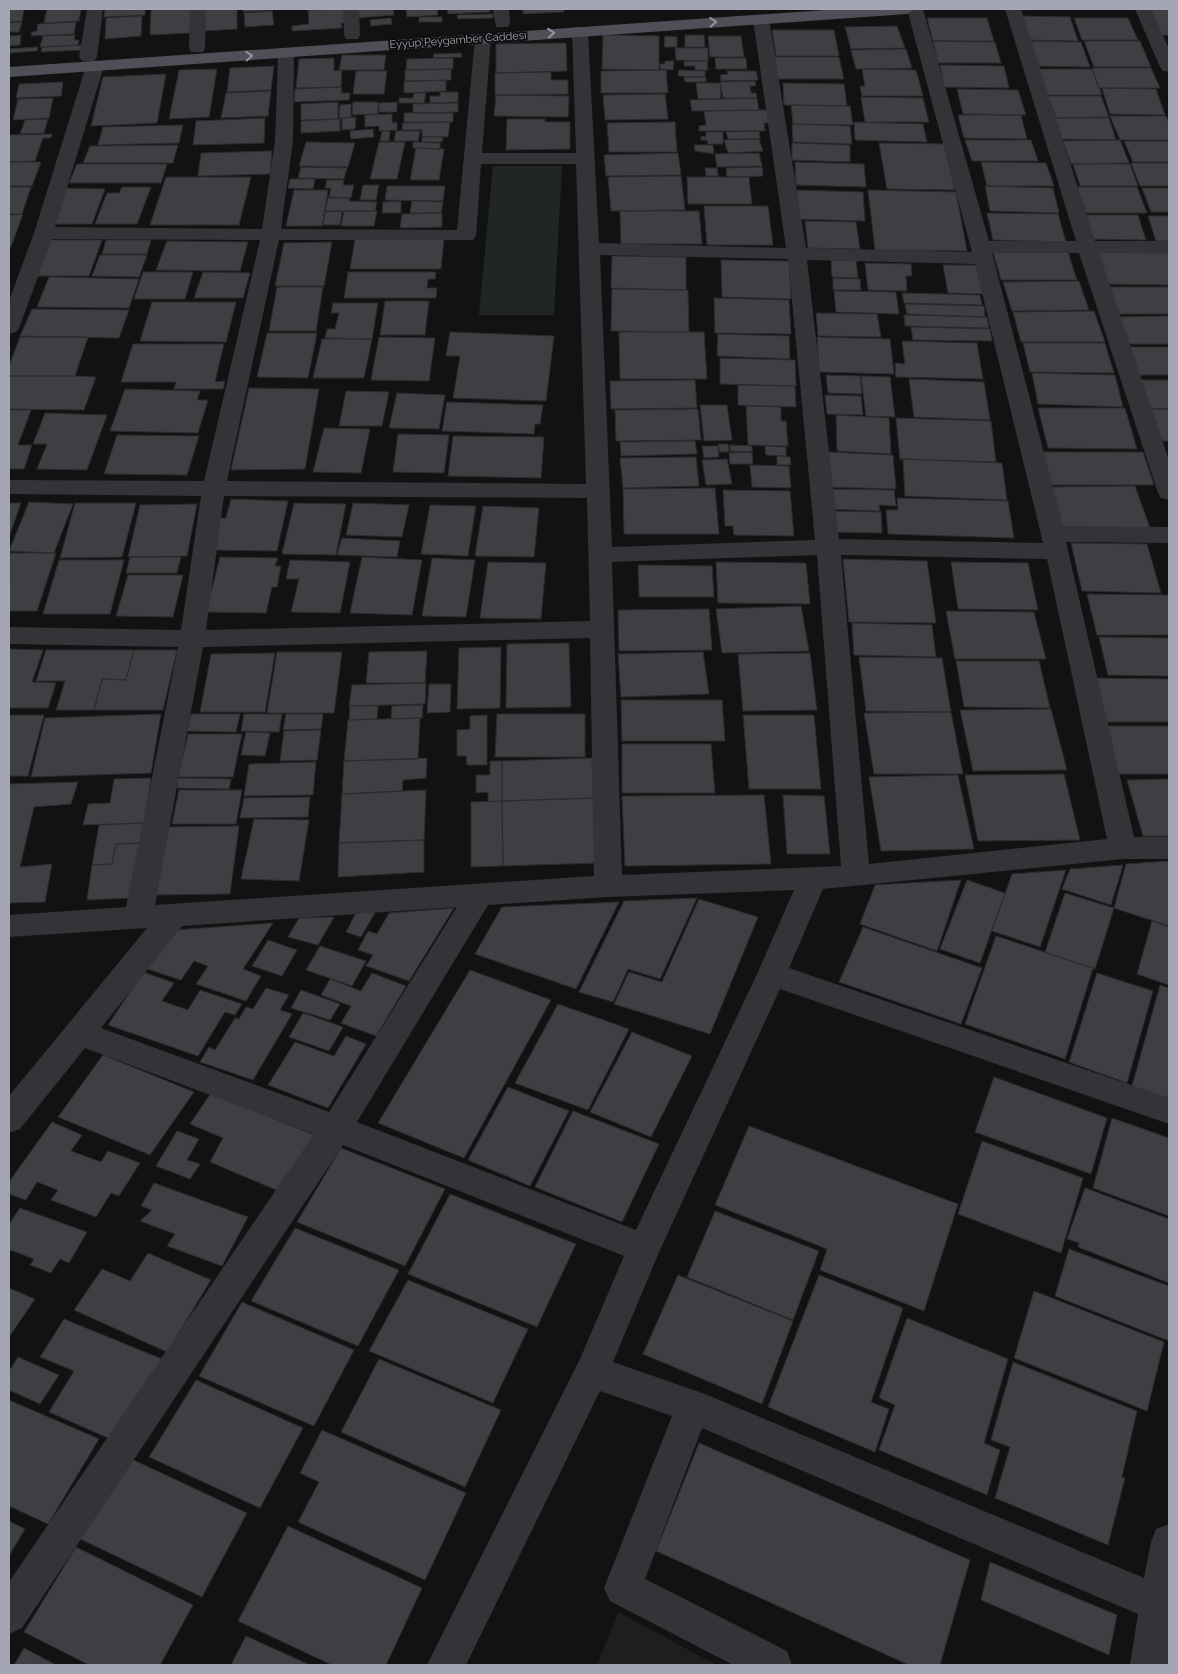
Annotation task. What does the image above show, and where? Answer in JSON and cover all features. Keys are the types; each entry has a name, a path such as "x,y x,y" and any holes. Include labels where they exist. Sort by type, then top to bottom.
{"main road":[{"path":"9,64 91,61 197,48 352,35 502,16 683,9"},
{"name":"Eyyüp Peygamber Caddesi","path":"9,72 91,61 286,54 483,38 907,9"}],"street":[{"path":"9,328 44,233 91,61 95,9"},
{"path":"197,48 198,9"},
{"path":"350,9 352,35"},
{"path":"916,9 982,253 1055,542 1123,848"},
{"path":"1013,9 1086,246 1169,493"},
{"path":"1143,9 1169,67"},
{"path":"761,19 797,254 828,546 856,876"},
{"path":"580,31 601,555 608,886"},
{"path":"44,233 466,236 483,38"},
{"path":"138,918 192,638 214,488 271,234 284,141 286,54"},
{"path":"473,158 585,159"},
{"path":"590,249 797,254 982,253 1086,246 1169,247"},
{"path":"9,488 597,491"},
{"path":"601,555 828,546 1055,542 1169,535"},
{"path":"9,635 192,638 603,629"},
{"path":"9,926 608,886 856,876 1123,848 1169,848"},
{"path":"446,1665 592,1371 644,1248 772,974 814,878"},
{"path":"9,1614 336,1128 480,894"},
{"path":"9,1120 174,915"},
{"path":"772,974 1169,1110"},
{"path":"80,1033 336,1128 644,1248"},
{"path":"592,1371 693,1406 1160,1604"},
{"path":"693,1406 623,1588 773,1665"},
{"path":"1149,1665 1169,1542"}],"shaded area":[{"path":"493,166 562,166 554,315 479,315"},
{"path":"618,1612 717,1665 597,1665"}],"building":[{"path":"9,9 24,9 22,21 9,22"},
{"path":"47,9 81,9 79,21 44,23"},
{"path":"105,9 145,9 145,15 104,17"},
{"path":"151,9 192,9 191,33 150,35"},
{"path":"204,9 237,9 237,29 204,31"},
{"path":"243,9 273,9 273,10 243,12"},
{"path":"345,9 346,23 341,23 342,28 292,31 292,26 309,24 308,10"},
{"path":"355,9 393,9 394,15 356,18"},
{"path":"406,9 437,9 438,15 407,17"},
{"path":"447,9 490,9 490,12 448,14"},
{"path":"523,9 563,9 564,12 523,14"},
{"path":"1148,9 1169,9 1169,35 1159,35"},
{"path":"272,11 274,25 245,27 244,13"},
{"path":"493,14 493,18 458,19 457,15"},
{"path":"142,16 141,36 105,39 106,18"},
{"path":"1017,16 1070,17 1078,41 1024,40"},
{"path":"419,17 442,17 442,22 419,22"},
{"path":"391,18 392,24 371,26 370,20"},
{"path":"927,18 987,18 994,41 933,41"},
{"path":"1074,18 1128,18 1138,40 1082,40"},
{"path":"22,22 19,32 9,32 9,23"},
{"path":"76,22 74,34 31,36 32,32 37,31 38,24"},
{"path":"897,26 905,48 851,49 845,27"},
{"path":"772,30 834,30 839,56 776,56"},
{"path":"21,35 20,45 9,46 9,36"},
{"path":"75,35 74,40 79,40 78,45 40,47 43,36"},
{"path":"603,35 659,36 659,70 602,69"},
{"path":"685,35 704,35 705,47 685,47"},
{"path":"665,36 677,37 677,47 664,47"},
{"path":"708,36 741,36 744,57 710,57"},
{"path":"933,41 995,42 1001,63 938,63"},
{"path":"1025,41 1081,42 1090,67 1032,66"},
{"path":"1084,41 1140,41 1151,67 1094,67"},
{"path":"566,43 567,71 496,73 496,44"},
{"path":"83,45 83,50 41,52 42,47"},
{"path":"38,47 37,51 9,53 9,49"},
{"path":"675,48 708,48 708,61 676,60"},
{"path":"906,49 912,68 856,69 851,50"},
{"path":"461,53 462,57 433,58 434,54"},
{"path":"342,55 386,55 384,70 339,70"},
{"path":"774,57 839,57 844,79 778,79"},
{"path":"334,58 334,71 342,70 341,87 296,88 299,59"},
{"path":"453,58 453,69 406,70 407,59"},
{"path":"715,58 746,58 747,69 716,69"},
{"path":"665,61 674,61 673,70 660,69 660,64 665,64"},
{"path":"684,61 707,61 708,70 695,70 695,66 684,66"},
{"path":"940,65 1004,66 1009,88 944,87"},
{"path":"274,66 271,90 227,92 230,68"},
{"path":"1092,68 1151,68 1160,88 1099,88"},
{"path":"217,69 209,117 169,119 179,70"},
{"path":"451,69 451,80 405,81 405,70"},
{"path":"862,69 916,70 923,96 862,96 860,86 865,86"},
{"path":"1037,69 1092,69 1102,95 1046,95"},
{"path":"666,70 668,93 601,93 601,71"},
{"path":"679,70 705,71 705,77 678,76"},
{"path":"356,71 387,71 384,94 353,94"},
{"path":"727,71 756,71 758,80 721,81 720,75 728,74"},
{"path":"551,72 551,80 568,80 568,94 495,95 495,73"},
{"path":"166,74 157,123 91,126 103,77"},
{"path":"684,77 706,77 706,82 685,82"},
{"path":"446,80 446,91 404,93 404,82"},
{"path":"755,81 756,86 750,86 751,93 756,93 757,98 723,98 720,82"},
{"path":"63,82 61,96 16,98 19,84"},
{"path":"696,83 720,83 721,99 698,99"},
{"path":"783,83 844,84 847,106 784,105"},
{"path":"342,87 341,93 350,93 349,100 294,102 295,89"},
{"path":"1102,88 1156,89 1165,115 1110,114"},
{"path":"957,89 1018,90 1026,115 963,114"},
{"path":"271,91 268,116 221,118 226,93"},
{"path":"440,92 458,92 458,102 430,103 430,96 440,96"},
{"path":"414,93 426,93 424,103 399,103 399,98 413,98"},
{"path":"665,94 668,119 605,120 603,95"},
{"path":"496,95 569,96 568,117 494,116"},
{"path":"1048,96 1101,96 1109,117 1056,118"},
{"path":"861,97 923,98 929,122 865,122"},
{"path":"53,98 49,118 13,120 18,99"},
{"path":"757,98 759,110 692,111 690,100"},
{"path":"338,102 338,119 301,120 301,104"},
{"path":"353,102 378,102 378,114 352,115"},
{"path":"397,102 397,112 379,112 379,103"},
{"path":"458,103 458,112 413,113 413,104"},
{"path":"351,104 351,117 339,118 340,105"},
{"path":"791,105 850,106 853,125 793,124"},
{"path":"767,110 769,123 764,123 765,131 699,131 699,126 706,125 704,111"},
{"path":"404,113 453,113 453,122 404,122"},
{"path":"392,114 392,123 397,122 397,130 379,131 379,126 365,127 365,115"},
{"path":"958,115 1021,115 1027,139 964,138"},
{"path":"1110,116 1166,116 1169,123 1169,140 1120,140"},
{"path":"356,117 355,129 342,130 342,118"},
{"path":"265,118 264,143 193,145 196,121"},
{"path":"1055,118 1109,118 1116,140 1062,139"},
{"path":"48,119 44,133 20,134 25,120"},
{"path":"340,119 340,131 301,133 301,121"},
{"path":"507,119 545,119 545,122 570,122 570,149 506,150"},
{"path":"450,122 448,137 422,137 422,130 402,130 403,123"},
{"path":"675,122 677,152 609,152 607,123"},
{"path":"854,122 923,124 927,142 855,140"},
{"path":"792,124 850,126 852,144 793,142"},
{"path":"183,125 179,143 98,145 103,127"},
{"path":"373,129 374,137 351,139 350,131"},
{"path":"382,131 390,131 389,141 380,141"},
{"path":"396,131 420,131 418,141 394,141"},
{"path":"759,131 760,139 728,139 726,132"},
{"path":"706,132 723,132 723,144 708,144 707,140 701,140 701,136 706,137"},
{"path":"52,134 51,138 43,138 35,161 9,162 9,135"},
{"path":"422,137 443,137 442,142 422,142"},
{"path":"759,139 763,151 728,153 724,140"},
{"path":"965,140 1031,140 1038,161 972,161"},
{"path":"1120,140 1129,163 1071,164 1063,141"},
{"path":"1124,141 1169,141 1169,162 1133,162"},
{"path":"306,142 355,143 348,167 299,166"},
{"path":"379,142 405,142 397,179 370,179"},
{"path":"413,142 440,143 440,149 413,148"},
{"path":"792,143 850,145 850,162 792,160"},
{"path":"879,143 944,144 955,190 887,189"},
{"path":"178,145 173,163 83,163 90,146"},
{"path":"694,145 713,145 714,154 695,151"},
{"path":"416,148 444,149 439,180 410,180"},
{"path":"272,151 270,174 198,176 201,153"},
{"path":"678,153 681,175 606,176 604,155"},
{"path":"759,153 762,166 717,167 715,154"},
{"path":"9,162 41,162 32,186 9,186"},
{"path":"795,162 864,164 866,187 796,185"},
{"path":"981,162 1046,163 1054,186 987,186"},
{"path":"1131,163 1169,163 1169,186 1140,186"},
{"path":"77,164 167,164 161,183 69,183"},
{"path":"1073,164 1130,164 1138,186 1080,186"},
{"path":"301,167 347,168 344,179 298,178"},
{"path":"762,167 763,176 727,177 726,168"},
{"path":"705,168 717,168 718,176 706,176"},
{"path":"681,176 685,210 611,211 608,177"},
{"path":"166,177 251,177 239,225 150,225"},
{"path":"687,177 749,177 752,204 688,204"},
{"path":"290,179 315,179 313,189 288,188"},
{"path":"327,180 344,180 343,185 354,185 351,198 329,197 331,188 325,188"},
{"path":"363,185 379,185 376,200 360,200"},
{"path":"387,186 445,186 443,201 385,200"},
{"path":"985,186 1053,188 1059,213 990,211"},
{"path":"9,187 31,187 22,214 9,214"},
{"path":"122,187 151,187 137,224 95,224 107,193 119,193"},
{"path":"1077,187 1137,187 1147,213 1086,213"},
{"path":"65,188 105,189 92,224 50,224"},
{"path":"1142,188 1169,188 1169,212 1151,212"},
{"path":"294,190 328,190 322,226 286,226"},
{"path":"796,190 863,192 865,221 798,219"},
{"path":"868,190 956,192 967,251 875,250"},
{"path":"328,198 349,198 349,201 377,202 375,211 325,211"},
{"path":"401,201 401,213 382,213 383,202"},
{"path":"412,201 443,202 441,213 410,213"},
{"path":"704,206 768,206 773,245 707,245"},
{"path":"342,211 340,225 323,225 325,212"},
{"path":"344,211 377,211 374,226 341,226"},
{"path":"620,211 699,211 702,244 621,244"},
{"path":"442,213 442,227 400,228 402,214"},
{"path":"987,213 1058,214 1066,242 993,240"},
{"path":"23,214 11,247 9,247 9,215"},
{"path":"1080,215 1138,215 1146,240 1088,239"},
{"path":"1148,216 1169,216 1169,241 1156,241"},
{"path":"805,221 856,222 860,249 808,248"},
{"path":"444,238 441,269 350,269 355,239"},
{"path":"51,240 102,240 89,276 37,276"},
{"path":"106,240 151,240 147,254 102,254"},
{"path":"167,241 248,242 240,271 156,270"},
{"path":"332,242 324,286 275,286 284,243"},
{"path":"993,252 1068,252 1077,280 1001,280"},
{"path":"1095,252 1169,253 1169,285 1105,284"},
{"path":"100,255 147,255 139,277 92,276"},
{"path":"612,256 686,257 686,290 611,288"},
{"path":"721,260 789,261 791,299 722,297"},
{"path":"831,260 856,260 858,278 832,277"},
{"path":"865,263 911,264 912,276 906,276 907,291 868,290"},
{"path":"943,265 976,265 983,294 948,293"},
{"path":"143,272 193,272 185,299 134,299"},
{"path":"203,272 250,273 243,298 194,298"},
{"path":"348,272 436,272 435,279 428,279 427,288 437,288 436,298 344,298"},
{"path":"49,277 139,279 129,308 37,307"},
{"path":"833,278 860,279 861,290 833,290"},
{"path":"1079,281 1089,310 1012,311 1003,282"},
{"path":"277,287 323,287 316,331 269,331"},
{"path":"1109,287 1169,287 1169,314 1119,314"},
{"path":"612,289 688,290 689,332 611,331"},
{"path":"834,291 896,292 899,314 836,312"},
{"path":"902,293 980,295 982,305 904,303"},
{"path":"714,298 789,300 791,334 715,333"},
{"path":"385,301 429,301 425,335 380,335"},
{"path":"152,302 236,302 226,342 140,341"},
{"path":"333,303 378,303 372,339 325,338 327,329 335,329 339,313 331,313"},
{"path":"905,304 984,306 985,317 907,314"},
{"path":"32,309 129,310 119,338 20,336"},
{"path":"1094,311 1105,342 1021,342 1013,312"},
{"path":"816,313 877,314 881,337 818,336"},
{"path":"904,315 987,317 989,328 905,326"},
{"path":"1169,316 1169,344 1126,344 1117,317"},
{"path":"911,327 990,329 992,341 913,340"},
{"path":"450,332 554,336 546,401 453,398 460,356 446,356"},
{"path":"619,332 704,332 707,379 620,379"},
{"path":"267,333 317,333 308,378 257,377"},
{"path":"718,334 789,336 790,359 717,356"},
{"path":"20,337 88,337 75,376 9,376 9,366"},
{"path":"379,337 435,338 429,381 371,380"},
{"path":"817,337 890,339 894,374 819,372"},
{"path":"322,339 372,339 364,378 313,378"},
{"path":"902,341 977,343 983,379 896,377 895,363 905,364"},
{"path":"1023,343 1105,343 1114,373 1030,372"},
{"path":"133,344 224,344 215,382 225,381 223,389 174,389 176,382 121,382"},
{"path":"1128,347 1169,347 1169,375 1137,375"},
{"path":"720,358 795,360 796,386 720,384"},
{"path":"1032,373 1115,375 1123,407 1038,404"},
{"path":"826,375 860,376 862,394 828,393"},
{"path":"9,376 96,377 84,410 9,409"},
{"path":"861,376 890,377 895,417 866,416"},
{"path":"909,379 984,382 990,420 914,417"},
{"path":"695,380 697,408 611,409 610,381"},
{"path":"1140,380 1169,380 1169,409 1151,409"},
{"path":"738,385 795,386 796,407 738,405"},
{"path":"249,388 319,389 305,469 231,470"},
{"path":"125,389 200,391 197,400 208,400 198,433 110,431"},
{"path":"346,391 389,392 382,426 339,426"},
{"path":"397,393 445,395 439,429 389,428"},
{"path":"825,395 861,396 863,415 827,414"},
{"path":"447,402 543,405 540,424 535,424 534,434 442,431"},
{"path":"700,405 727,405 732,440 704,441"},
{"path":"746,406 781,407 781,421 786,421 788,446 748,445"},
{"path":"1038,408 1125,408 1137,449 1048,448"},
{"path":"698,409 701,440 616,441 615,410"},
{"path":"1151,409 1169,409 1169,441 1162,441"},
{"path":"9,410 31,410 18,445 32,445 24,469 9,469"},
{"path":"45,413 107,415 87,470 37,469 47,444 33,444"},
{"path":"836,415 889,418 891,454 837,451"},
{"path":"896,418 991,421 996,462 900,459"},
{"path":"324,428 370,429 361,473 313,472"},
{"path":"398,434 449,435 444,473 393,472"},
{"path":"117,435 199,436 187,475 104,474"},
{"path":"453,436 544,437 541,478 448,476"},
{"path":"695,441 697,454 621,456 620,442"},
{"path":"718,444 728,444 729,452 720,452"},
{"path":"730,445 752,446 752,452 730,451"},
{"path":"702,446 718,446 719,457 704,458"},
{"path":"765,446 786,447 786,456 766,455"},
{"path":"752,452 753,464 730,464 729,453"},
{"path":"826,452 893,455 896,489 827,487"},
{"path":"1039,452 1143,452 1154,485 1048,485"},
{"path":"777,456 790,457 791,465 777,465"},
{"path":"696,457 699,486 623,488 620,458"},
{"path":"727,459 732,484 706,485 702,460"},
{"path":"903,459 1002,463 1007,500 905,496"},
{"path":"750,465 789,466 791,488 752,487"},
{"path":"1135,486 1150,528 1062,529 1050,487"},
{"path":"715,488 719,534 624,534 623,489"},
{"path":"828,489 894,490 896,506 879,505 880,511 829,509"},
{"path":"723,490 790,491 794,536 734,535 733,526 725,526"},
{"path":"897,498 1008,501 1014,538 888,534 886,510 898,510"},
{"path":"231,499 288,501 277,551 211,550 220,518 226,518"},
{"path":"29,502 73,504 54,553 9,551"},
{"path":"9,503 21,503 9,537"},
{"path":"75,503 136,503 122,557 60,558"},
{"path":"294,503 346,504 336,555 282,554"},
{"path":"353,503 409,505 402,537 346,535"},
{"path":"197,504 187,556 128,557 140,505"},
{"path":"430,505 476,506 468,556 421,554"},
{"path":"483,506 539,508 534,557 475,556"},
{"path":"830,511 881,512 882,533 831,532"},
{"path":"342,538 400,541 397,557 337,555"},
{"path":"1071,543 1147,544 1161,593 1082,591"},
{"path":"10,553 56,553 37,611 9,611"},
{"path":"130,557 181,557 177,573 126,573"},
{"path":"220,557 278,558 275,566 281,566 277,587 272,587 266,613 206,612"},
{"path":"362,557 422,560 412,615 350,613"},
{"path":"432,558 475,560 466,617 422,616"},
{"path":"843,559 927,561 936,623 849,622"},
{"path":"59,560 124,560 110,614 43,614"},
{"path":"290,560 350,562 340,613 291,612 299,579 286,579"},
{"path":"488,562 546,563 541,619 480,618"},
{"path":"716,562 806,563 810,604 718,603"},
{"path":"951,562 1028,563 1038,610 958,609"},
{"path":"638,565 712,566 714,597 639,597"},
{"path":"128,575 183,575 173,617 116,616"},
{"path":"1087,594 1169,595 1169,635 1097,635"},
{"path":"801,606 809,651 722,653 716,609"},
{"path":"709,609 712,650 619,651 618,610"},
{"path":"946,611 1034,612 1046,659 955,659"},
{"path":"852,623 932,625 936,657 854,655"},
{"path":"1099,637 1169,638 1169,676 1108,675"},
{"path":"569,643 571,707 506,708 507,644"},
{"path":"501,647 500,708 457,709 459,648"},
{"path":"9,649 43,650 32,682 56,683 48,708 9,708"},
{"path":"46,650 134,650 126,680 102,679 94,710 56,710 65,681 36,681"},
{"path":"134,650 177,650 163,710 94,710 102,679 126,680"},
{"path":"427,651 425,683 366,683 369,652"},
{"path":"277,652 342,652 334,713 267,713"},
{"path":"703,652 709,694 621,697 618,654"},
{"path":"275,653 265,712 200,712 211,654"},
{"path":"810,653 817,710 743,711 738,654"},
{"path":"859,657 942,658 951,712 866,711"},
{"path":"956,661 1039,661 1050,708 964,707"},
{"path":"1088,678 1169,679 1169,722 1099,722"},
{"path":"426,683 425,704 349,706 352,685"},
{"path":"429,684 451,684 450,712 427,713"},
{"path":"621,700 722,700 725,741 622,741"},
{"path":"423,705 422,718 391,719 392,706"},
{"path":"350,706 378,706 377,719 349,720"},
{"path":"1051,709 1067,770 973,771 960,710"},
{"path":"951,712 963,774 874,774 864,713"},
{"path":"161,714 151,773 31,777 45,718"},
{"path":"191,714 240,714 236,732 187,731"},
{"path":"244,714 282,714 279,732 241,731"},
{"path":"286,714 323,714 321,729 283,730"},
{"path":"497,714 585,714 585,757 495,757"},
{"path":"9,715 44,715 28,776 9,776"},
{"path":"487,715 487,765 467,765 466,756 457,756 457,730 470,729 470,716"},
{"path":"743,715 814,715 821,789 749,789"},
{"path":"420,718 418,759 344,761 348,720"},
{"path":"1104,726 1169,726 1169,774 1116,774"},
{"path":"321,730 317,760 280,761 284,731"},
{"path":"246,732 270,733 265,756 241,755"},
{"path":"188,734 242,734 233,777 178,777"},
{"path":"622,744 711,744 715,793 622,793"},
{"path":"427,758 426,778 403,780 402,791 342,794 344,761"},
{"path":"592,758 594,798 502,801 502,761"},
{"path":"490,761 502,761 502,801 488,802 488,792 476,793 476,775 490,775"},
{"path":"316,762 313,795 244,796 249,764"},
{"path":"1064,774 1080,840 978,841 965,775"},
{"path":"958,775 974,849 881,851 869,777"},
{"path":"151,778 144,823 83,825 88,804 110,803 114,779"},
{"path":"178,778 231,779 229,789 177,788"},
{"path":"1169,779 1169,836 1143,836 1127,780"},
{"path":"78,782 71,804 34,807 20,867 52,864 45,902 9,903 9,784"},
{"path":"179,790 242,790 236,824 172,824"},
{"path":"426,790 424,840 339,843 342,794"},
{"path":"764,795 771,864 625,866 622,796"},
{"path":"783,795 824,796 830,854 787,854"},
{"path":"310,797 308,817 240,818 244,798"},
{"path":"594,798 598,863 503,866 502,801"},
{"path":"502,801 503,866 471,867 471,802"},
{"path":"254,819 309,820 299,881 241,879"},
{"path":"144,823 141,843 116,844 112,864 92,865 99,825"},
{"path":"239,826 230,894 153,895 165,827"},
{"path":"424,840 424,872 338,877 339,843"},
{"path":"141,843 132,898 87,900 92,865 112,864 116,844"},
{"path":"1169,861 1169,926 1114,908 1126,864"},
{"path":"1123,865 1111,905 1062,889 1070,869"},
{"path":"1066,870 1040,947 992,931 1012,874"},
{"path":"961,880 937,951 860,924 875,885"},
{"path":"967,880 1005,893 980,963 940,949"},
{"path":"1065,893 1114,908 1095,969 1045,952"},
{"path":"697,898 660,979 628,969 613,1002 579,992 624,901"},
{"path":"699,899 758,917 710,1034 614,1004 629,972 662,982"},
{"path":"619,902 576,989 475,954 502,907"},
{"path":"454,908 409,981 366,966 373,955 358,950 368,931 377,934 389,913"},
{"path":"357,911 376,911 361,937 346,932"},
{"path":"334,917 318,945 288,937 299,918"},
{"path":"1152,921 1169,927 1169,985 1137,974"},
{"path":"273,923 243,969 261,976 246,1001 196,984 208,966 194,961 181,980 147,969 174,930"},
{"path":"863,927 982,968 961,1024 839,982"},
{"path":"996,936 1093,968 1065,1059 965,1024"},
{"path":"268,940 297,950 282,976 252,966"},
{"path":"320,946 366,961 352,986 306,970"},
{"path":"470,970 551,1000 464,1158 378,1123"},
{"path":"143,972 174,983 162,1001 188,1010 200,990 242,1004 235,1015 225,1012 198,1056 108,1025"},
{"path":"372,973 406,986 376,1036 341,1023 351,1006 321,995 330,979 361,991"},
{"path":"1097,973 1153,991 1127,1083 1069,1062"},
{"path":"1160,985 1169,988 1169,1099 1132,1086"},
{"path":"266,988 289,995 280,1010 292,1014 253,1080 200,1062 209,1047 215,1050 235,1018 239,1019 246,1007 253,1009"},
{"path":"301,990 340,1004 330,1020 291,1008"},
{"path":"558,1004 629,1029 588,1110 515,1083"},
{"path":"303,1013 343,1027 329,1051 289,1037"},
{"path":"632,1032 692,1056 651,1137 590,1112"},
{"path":"346,1036 366,1044 328,1108 268,1085 295,1042 334,1056"},
{"path":"103,1055 194,1092 150,1155 58,1117"},
{"path":"994,1077 1107,1118 1091,1174 975,1132"},
{"path":"508,1087 569,1111 530,1186 468,1160"},
{"path":"211,1093 317,1136 281,1192 210,1162 223,1138 190,1124"},
{"path":"573,1111 659,1144 622,1222 535,1187"},
{"path":"1112,1118 1169,1138 1169,1216 1093,1188"},
{"path":"52,1122 82,1135 71,1151 101,1162 108,1151 140,1163 119,1196 111,1193 96,1217 51,1200 58,1190 37,1182 26,1200 9,1194 9,1182"},
{"path":"749,1126 958,1204 924,1311 820,1270 827,1249 715,1205"},
{"path":"177,1131 199,1139 187,1160 200,1164 190,1179 156,1166"},
{"path":"982,1141 1083,1178 1061,1253 958,1214"},
{"path":"341,1148 445,1189 405,1266 297,1222"},
{"path":"154,1183 248,1217 222,1266 167,1246 175,1234 140,1221 152,1210 141,1206"},
{"path":"1085,1188 1169,1219 1169,1283 1078,1247 1079,1243 1067,1239"},
{"path":"450,1194 576,1244 537,1327 408,1274"},
{"path":"20,1208 87,1232 69,1263 60,1259 51,1273 30,1265 34,1259 11,1250 9,1253 9,1224"},
{"path":"715,1211 819,1251 793,1320 687,1277"},
{"path":"295,1228 399,1270 358,1346 251,1301"},
{"path":"1069,1249 1169,1286 1169,1341 1055,1296"},
{"path":"148,1253 211,1280 167,1352 74,1310 102,1269 130,1281"},
{"path":"678,1275 793,1321 762,1404 643,1354"},
{"path":"819,1275 903,1308 871,1402 889,1409 875,1452 768,1407"},
{"path":"408,1280 528,1329 493,1403 369,1351"},
{"path":"9,1288 35,1299 9,1337"},
{"path":"1034,1291 1164,1342 1147,1411 1014,1358"},
{"path":"242,1302 354,1350 314,1426 199,1376"},
{"path":"907,1318 1008,1359 984,1443 1000,1450 987,1495 879,1450 895,1405 879,1398"},
{"path":"64,1319 162,1359 115,1441 49,1412 74,1371 40,1357"},
{"path":"18,1357 59,1375 40,1404 9,1390 9,1371"},
{"path":"379,1359 501,1410 465,1487 341,1432"},
{"path":"1013,1362 1137,1411 1122,1477 1125,1478 1108,1545 995,1498 1010,1447 991,1440"},
{"path":"196,1380 303,1428 260,1508 149,1457"},
{"path":"9,1400 99,1439 48,1524 9,1506"},
{"path":"322,1430 466,1493 425,1580 298,1522 319,1482 300,1473"},
{"path":"699,1443 970,1560 940,1665 909,1665 656,1551"},
{"path":"125,1456 247,1513 202,1597 76,1537"},
{"path":"9,1521 25,1529 9,1556"},
{"path":"288,1526 422,1588 386,1665 332,1665 238,1621"},
{"path":"76,1547 193,1605 160,1665 89,1665 24,1632"},
{"path":"990,1562 1117,1615 1109,1655 981,1600"},
{"path":"246,1636 310,1665 231,1665"},
{"path":"24,1648 56,1665 14,1665"}]}
